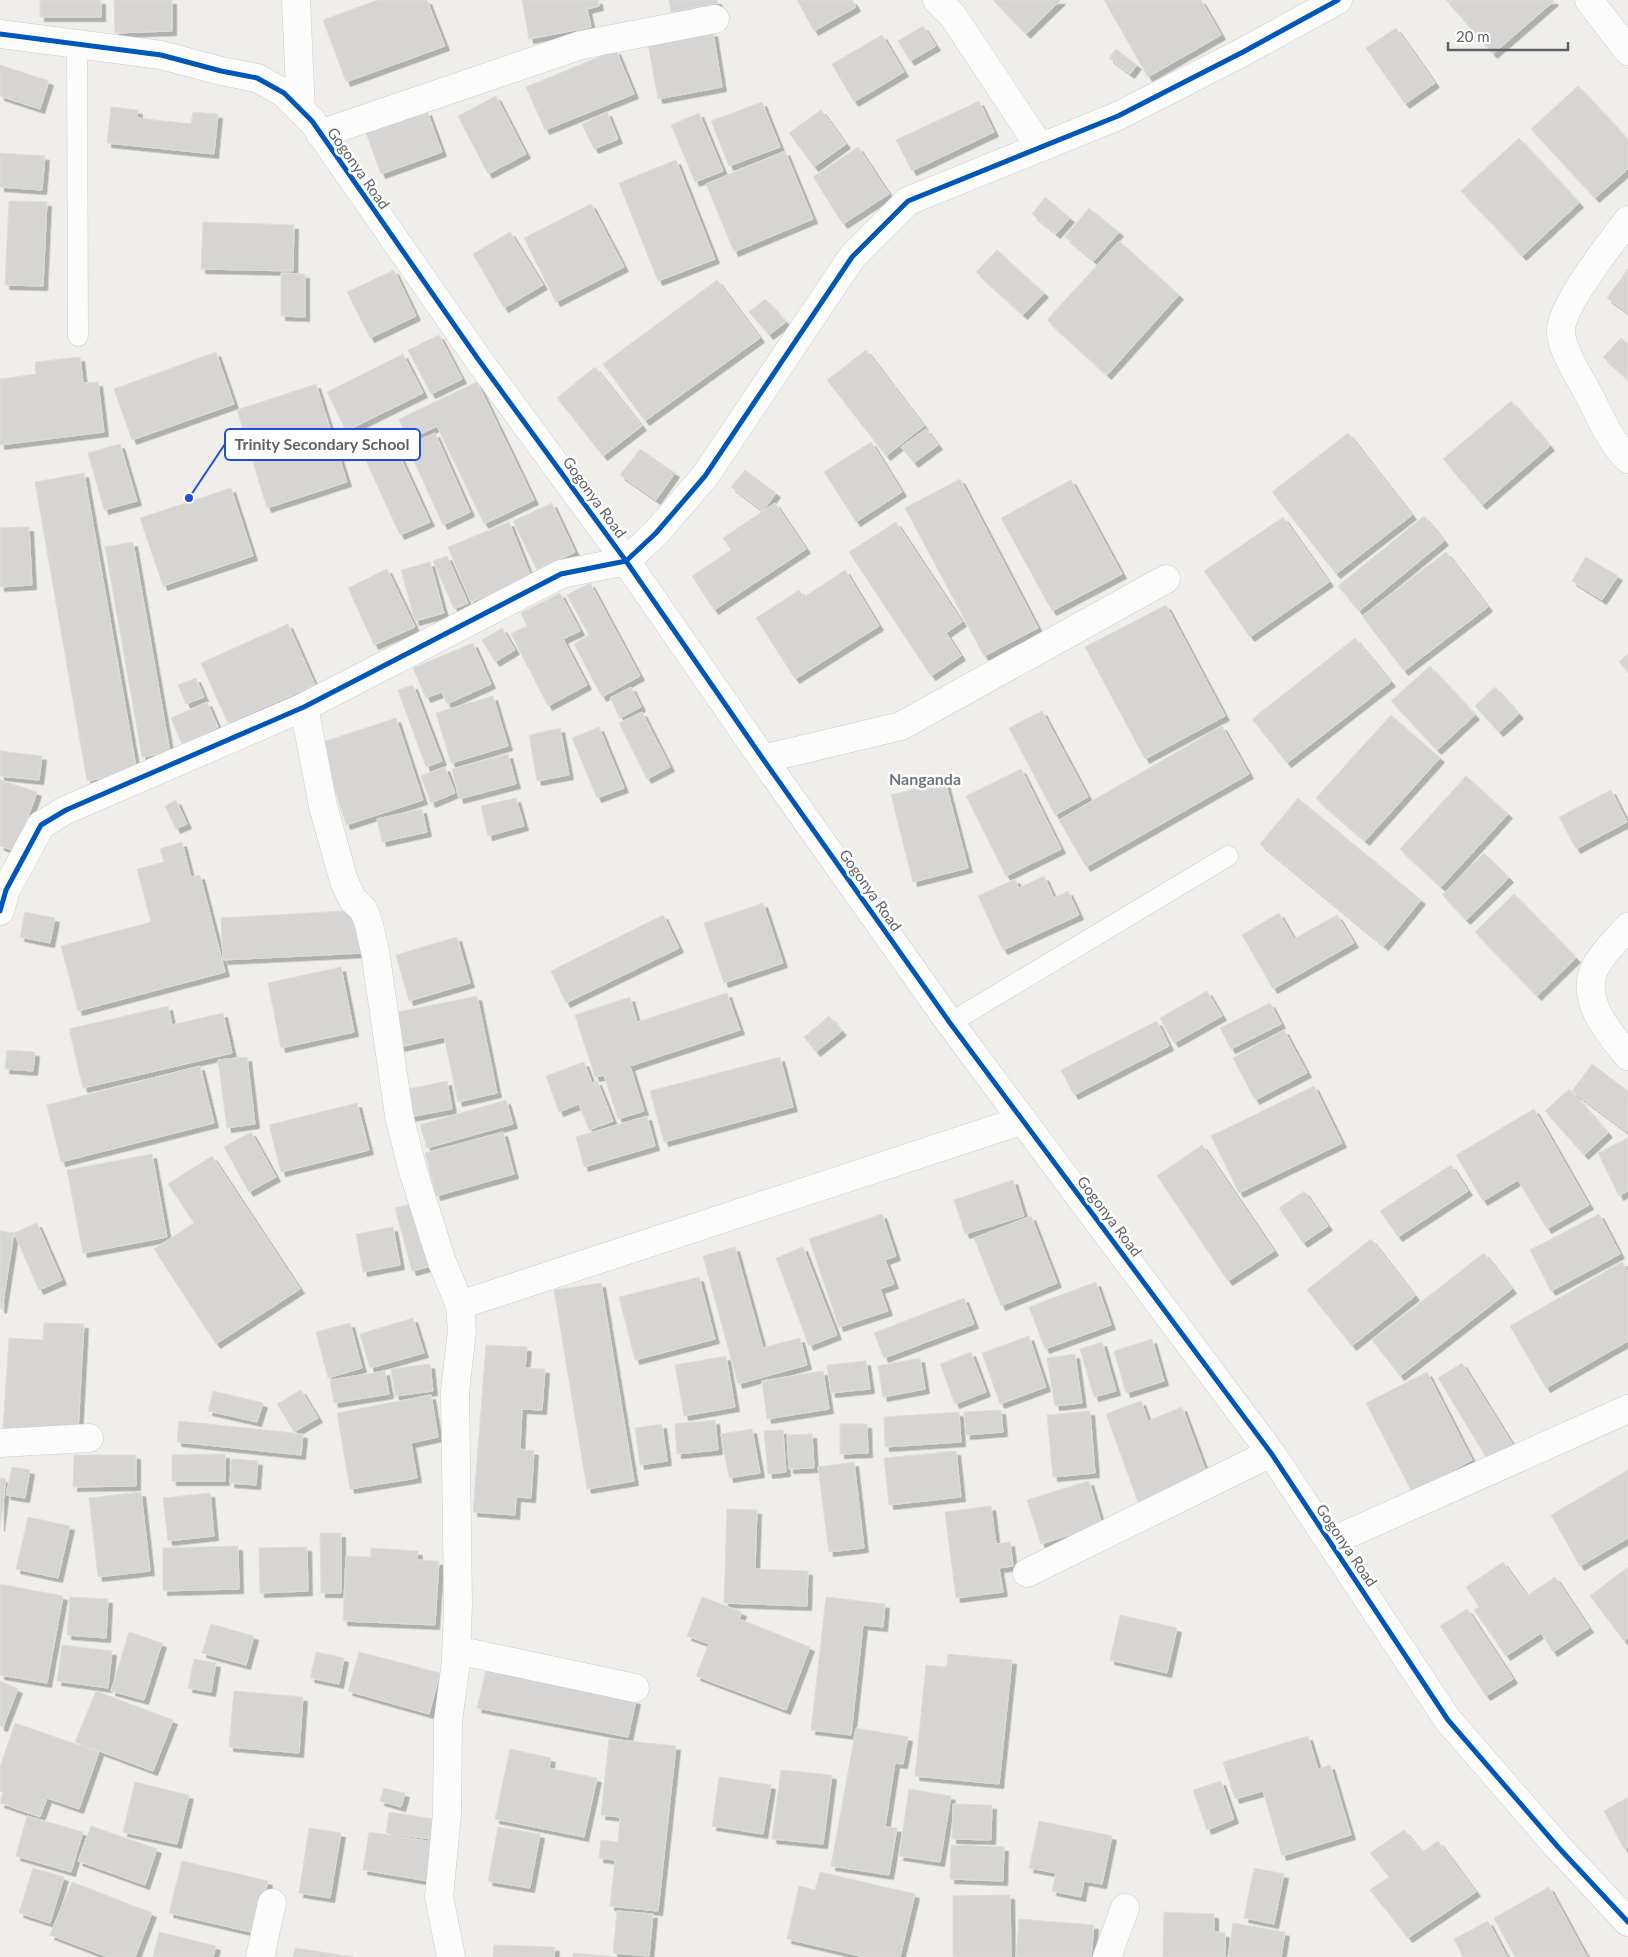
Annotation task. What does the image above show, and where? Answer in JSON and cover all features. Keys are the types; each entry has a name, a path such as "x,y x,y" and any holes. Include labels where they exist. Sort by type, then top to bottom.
{"street":[{"path":"296,0 301,111"},
{"path":"937,0 953,16 1040,147"},
{"path":"0,911 6,890 41,825 66,810 304,707 561,574 626,561 656,533 705,476 852,257 908,201 1118,116 1243,52 1338,0"},
{"path":"1589,0 1628,51"},
{"path":"320,134 581,45 715,19"},
{"name":"Gogonya Road","path":"0,34 160,55 257,78 284,93 301,111 320,134 478,359 626,561 950,1023 1271,1453 1448,1720 1558,1847 1628,1922"},
{"path":"1628,220 1571,300 1561,322 1561,335 1569,355 1604,424 1622,454 1628,460"},
{"path":"763,758 901,726 1166,579"},
{"path":"304,707 323,806 344,881 353,900 362,909 368,921 399,1115 413,1171 442,1262 460,1305 462,1332 455,1391 458,1603 456,1650 448,1721 447,1814 439,1897 451,1957"},
{"path":"1628,927 1596,966 1590,984 1592,1000 1607,1030 1628,1056"},
{"path":"460,1305 1023,1120"},
{"path":"1330,1542 1628,1409"},
{"path":"0,1442 89,1438"},
{"path":"1027,1573 1271,1453"},
{"path":"456,1650 635,1688"},
{"path":"260,1957 272,1903"},
{"path":"1107,1957 1125,1908"}],"lane":[{"path":"77,44 78,336"},
{"path":"950,1023 1228,856"}],"building":[{"path":"40,0 101,0 101,17 40,17"},
{"path":"114,0 172,0 172,31 115,33"},
{"path":"378,0 427,0 445,46 346,82 323,20"},
{"path":"522,0 598,0 599,6 587,9 591,27 529,39"},
{"path":"669,0 717,0 718,3 671,12"},
{"path":"797,0 852,0 856,7 814,31"},
{"path":"993,0 1061,0 1026,34"},
{"path":"1104,0 1201,0 1221,35 1148,77"},
{"path":"1446,0 1553,0 1554,1 1493,54"},
{"path":"923,26 936,46 910,61 898,41"},
{"path":"1396,28 1435,83 1405,104 1366,48"},
{"path":"713,32 722,87 658,99 648,44"},
{"path":"882,35 904,72 854,102 832,64"},
{"path":"1116,49 1137,65 1130,74 1109,58"},
{"path":"616,50 634,94 545,130 526,87"},
{"path":"0,65 49,81 40,109 0,96"},
{"path":"1578,86 1628,140 1628,169 1595,198 1531,129"},
{"path":"496,96 526,154 488,174 458,116"},
{"path":"979,101 994,132 912,171 896,140"},
{"path":"762,102 780,147 729,166 711,121"},
{"path":"111,107 138,110 137,118 191,124 193,112 218,114 214,154 107,143"},
{"path":"821,110 846,144 814,167 789,133"},
{"path":"427,111 442,152 381,174 366,133"},
{"path":"607,112 618,139 594,149 582,124"},
{"path":"699,113 723,171 695,182 671,125"},
{"path":"1519,138 1579,203 1522,256 1461,191"},
{"path":"858,147 889,194 843,224 813,177"},
{"path":"785,151 813,219 734,252 706,184"},
{"path":"0,153 45,156 42,190 0,187"},
{"path":"676,160 715,259 658,281 619,183"},
{"path":"1045,197 1070,218 1056,234 1032,214"},
{"path":"9,201 47,202 43,286 5,285"},
{"path":"591,204 624,267 556,302 524,238"},
{"path":"1089,208 1119,232 1094,261 1065,237"},
{"path":"203,222 294,225 293,271 201,269"},
{"path":"510,232 543,285 504,308 473,254"},
{"path":"1119,241 1179,295 1107,375 1047,320"},
{"path":"997,250 1044,293 1023,315 976,272"},
{"path":"1628,269 1628,313 1607,298"},
{"path":"394,270 416,316 370,338 347,292"},
{"path":"281,273 305,274 305,317 281,316"},
{"path":"717,280 760,338 645,421 603,364"},
{"path":"765,299 786,322 769,335 749,312"},
{"path":"439,335 462,379 431,394 408,350"},
{"path":"1621,338 1628,344 1628,379 1603,357"},
{"path":"866,350 924,426 886,456 827,380"},
{"path":"216,352 234,404 132,440 114,389"},
{"path":"403,354 423,393 346,431 327,392"},
{"path":"80,357 83,383 98,382 104,432 0,445 0,379 36,374 35,362"},
{"path":"595,367 642,426 603,456 557,398"},
{"path":"477,382 534,500 484,524 437,426 408,440 399,419"},
{"path":"316,384 347,482 267,508 237,410"},
{"path":"1511,401 1550,446 1482,505 1443,459"},
{"path":"926,429 938,445 914,463 901,447"},
{"path":"435,433 470,512 443,525 407,446"},
{"path":"1348,433 1412,515 1336,574 1272,492"},
{"path":"871,442 902,492 856,522 824,472"},
{"path":"120,444 137,501 104,510 88,453"},
{"path":"396,448 430,522 400,535 366,461"},
{"path":"640,449 675,473 656,500 620,475"},
{"path":"745,470 776,493 763,511 731,487"},
{"path":"84,473 137,772 87,781 35,482"},
{"path":"960,479 1038,628 984,656 905,508"},
{"path":"1071,480 1122,574 1052,611 1001,518"},
{"path":"231,488 253,556 163,586 140,518"},
{"path":"552,503 575,552 537,570 513,521"},
{"path":"775,503 806,549 714,610 692,576 731,550 723,538"},
{"path":"1424,516 1444,541 1359,611 1338,586"},
{"path":"1283,517 1329,582 1250,637 1204,571"},
{"path":"509,522 531,577 471,602 448,547"},
{"path":"896,522 962,622 946,633 961,656 931,676 849,552"},
{"path":"29,527 32,585 0,587 0,528"},
{"path":"133,542 170,752 142,757 105,547"},
{"path":"1446,552 1488,607 1404,671 1362,616"},
{"path":"447,556 468,603 454,609 433,561"},
{"path":"1586,557 1618,576 1602,600 1572,581"},
{"path":"430,562 444,613 415,621 401,570"},
{"path":"387,569 415,627 374,645 348,588"},
{"path":"845,570 879,626 795,679 756,618 799,590 804,597"},
{"path":"590,583 640,676 602,697 574,644 589,635 567,595"},
{"path":"560,593 580,631 563,639 587,685 548,706 511,634 527,626 521,613"},
{"path":"1166,605 1225,716 1145,759 1085,647"},
{"path":"288,624 315,685 228,723 201,663"},
{"path":"502,628 515,650 495,662 482,640"},
{"path":"1355,638 1391,682 1287,763 1252,719"},
{"path":"473,643 491,684 447,704 442,692 426,698 413,668"},
{"path":"1628,654 1628,672 1619,662"},
{"path":"1430,666 1475,715 1437,750 1391,701"},
{"path":"196,678 204,697 186,704 178,685"},
{"path":"413,685 442,761 426,767 398,690"},
{"path":"631,687 641,707 620,718 610,698"},
{"path":"1495,687 1519,714 1499,732 1475,706"},
{"path":"493,696 508,746 451,763 436,713"},
{"path":"207,702 218,727 182,744 171,718"},
{"path":"1042,711 1088,797 1055,815 1009,728"},
{"path":"642,712 670,767 647,779 619,723"},
{"path":"1391,715 1440,758 1365,841 1316,798"},
{"path":"396,718 423,800 346,825 320,743"},
{"path":"1222,726 1249,774 1086,867 1059,820"},
{"path":"599,727 624,788 597,798 572,738"},
{"path":"560,728 569,775 537,781 529,735"},
{"path":"0,751 42,756 39,780 0,776"},
{"path":"508,754 516,784 459,799 452,769"},
{"path":"445,767 455,793 431,803 421,776"},
{"path":"1021,769 1061,849 1006,876 966,796"},
{"path":"1466,776 1508,814 1441,887 1400,849"},
{"path":"0,780 37,792 16,851 0,846"},
{"path":"945,781 968,868 913,882 891,795"},
{"path":"1611,790 1627,822 1576,849 1559,817"},
{"path":"516,798 524,826 488,836 481,806"},
{"path":"1298,798 1421,900 1384,946 1260,844"},
{"path":"176,800 187,824 176,829 165,806"},
{"path":"422,809 427,832 382,842 377,819"},
{"path":"182,842 191,877 200,875 225,972 78,1011 61,946 151,922 137,869 164,862 160,849"},
{"path":"1484,853 1509,878 1466,920 1442,895"},
{"path":"1044,876 1054,898 1068,891 1079,915 1003,950 978,896 1015,879 1019,888"},
{"path":"1514,894 1576,958 1537,996 1475,932"},
{"path":"763,903 783,963 724,983 704,923"},
{"path":"362,910 364,953 223,960 221,918"},
{"path":"25,912 55,918 50,943 20,937"},
{"path":"1279,913 1294,939 1337,915 1354,943 1273,989 1242,935"},
{"path":"663,915 679,948 566,1003 551,971"},
{"path":"457,937 470,983 409,1001 396,955"},
{"path":"341,967 354,1032 281,1048 268,983"},
{"path":"1207,991 1222,1016 1174,1043 1160,1018"},
{"path":"727,993 740,1030 630,1066 644,1111 618,1119 604,1075 595,1077 575,1015 630,997 637,1022"},
{"path":"477,996 497,1093 458,1102 444,1037 400,1047 393,1013"},
{"path":"1270,1003 1281,1024 1231,1049 1220,1028"},
{"path":"168,1006 172,1025 223,1013 232,1053 83,1088 69,1029"},
{"path":"829,1016 842,1031 816,1052 804,1037"},
{"path":"1157,1021 1169,1046 1074,1095 1061,1070"},
{"path":"1284,1030 1307,1073 1255,1100 1233,1058"},
{"path":"7,1050 35,1052 33,1071 5,1069"},
{"path":"247,1057 255,1124 227,1128 218,1060"},
{"path":"780,1057 793,1107 664,1142 650,1091"},
{"path":"584,1062 592,1083 597,1081 613,1121 589,1130 579,1104 559,1112 546,1076"},
{"path":"1592,1064 1628,1091 1627,1132 1572,1091"},
{"path":"200,1066 214,1123 61,1162 47,1105"},
{"path":"447,1081 452,1109 404,1118 399,1091"},
{"path":"1314,1086 1342,1143 1239,1193 1211,1136"},
{"path":"1569,1089 1608,1133 1584,1155 1545,1111"},
{"path":"506,1100 513,1124 427,1148 420,1125"},
{"path":"357,1103 369,1150 281,1172 269,1125"},
{"path":"1534,1109 1589,1205 1547,1229 1518,1180 1483,1201 1456,1155"},
{"path":"647,1116 655,1146 584,1167 576,1137"},
{"path":"251,1132 276,1177 249,1192 224,1147"},
{"path":"503,1132 514,1174 436,1196 425,1153"},
{"path":"1628,1138 1628,1191 1619,1196 1598,1153"},
{"path":"1202,1145 1274,1251 1228,1281 1157,1176"},
{"path":"152,1154 167,1237 83,1253 67,1170"},
{"path":"212,1156 300,1289 216,1344 154,1249 194,1223 168,1184"},
{"path":"1451,1165 1468,1191 1398,1237 1380,1211"},
{"path":"1013,1180 1024,1216 965,1234 954,1200"},
{"path":"1304,1191 1328,1226 1303,1243 1279,1208"},
{"path":"419,1202 435,1265 412,1271 395,1208"},
{"path":"882,1214 896,1256 885,1260 894,1284 880,1289 888,1311 839,1327 809,1239"},
{"path":"1599,1214 1620,1254 1551,1291 1530,1250"},
{"path":"1031,1216 1057,1283 1001,1306 974,1238"},
{"path":"37,1223 62,1280 39,1290 14,1233"},
{"path":"393,1227 400,1265 363,1272 356,1234"},
{"path":"0,1231 14,1233 2,1309 0,1308"},
{"path":"1371,1239 1415,1296 1352,1346 1307,1290"},
{"path":"735,1247 763,1348 800,1338 807,1365 738,1384 703,1256"},
{"path":"803,1247 837,1335 809,1346 776,1258"},
{"path":"1484,1253 1512,1289 1400,1376 1372,1340"},
{"path":"1622,1262 1628,1272 1628,1341 1546,1388 1510,1326"},
{"path":"699,1277 715,1339 635,1360 619,1297"},
{"path":"1096,1282 1111,1325 1045,1349 1029,1307"},
{"path":"601,1283 634,1481 587,1489 554,1290"},
{"path":"964,1298 974,1324 884,1358 874,1333"},
{"path":"413,1318 424,1353 370,1368 360,1334"},
{"path":"44,1323 84,1324 78,1432 3,1428 9,1338 43,1340"},
{"path":"350,1323 362,1368 328,1378 316,1332"},
{"path":"1029,1336 1046,1387 1000,1404 982,1353"},
{"path":"1152,1339 1164,1381 1126,1393 1114,1351"},
{"path":"1102,1342 1116,1391 1094,1397 1080,1349"},
{"path":"486,1345 527,1347 525,1368 545,1369 542,1410 522,1409 520,1449 534,1451 531,1498 516,1497 515,1515 473,1512"},
{"path":"971,1352 986,1392 955,1404 940,1364"},
{"path":"1075,1354 1082,1403 1055,1406 1047,1358"},
{"path":"726,1356 735,1407 684,1416 675,1365"},
{"path":"920,1358 925,1389 883,1397 878,1366"},
{"path":"866,1361 870,1389 831,1393 827,1365"},
{"path":"1462,1363 1514,1447 1489,1462 1438,1378"},
{"path":"430,1364 433,1391 395,1396 391,1369"},
{"path":"385,1371 389,1394 334,1403 330,1380"},
{"path":"823,1371 829,1409 767,1419 762,1381"},
{"path":"1427,1372 1472,1460 1412,1492 1366,1403"},
{"path":"301,1390 318,1418 294,1432 277,1404"},
{"path":"213,1391 263,1403 257,1422 208,1411"},
{"path":"431,1395 438,1437 411,1443 417,1478 350,1489 337,1413"},
{"path":"1141,1401 1148,1421 1182,1407 1208,1477 1138,1502 1106,1414"},
{"path":"1001,1410 1003,1432 966,1435 964,1412"},
{"path":"1090,1411 1095,1473 1053,1477 1047,1415"},
{"path":"959,1412 961,1442 885,1447 884,1417"},
{"path":"715,1420 718,1450 677,1454 675,1424"},
{"path":"179,1421 303,1434 301,1455 177,1442"},
{"path":"662,1424 667,1461 640,1465 635,1428"},
{"path":"840,1424 867,1424 868,1453 840,1454"},
{"path":"752,1429 760,1473 729,1478 721,1434"},
{"path":"783,1430 786,1472 768,1474 764,1431"},
{"path":"812,1434 814,1468 789,1469 787,1435"},
{"path":"956,1451 961,1497 889,1505 884,1458"},
{"path":"225,1454 225,1481 172,1481 172,1455"},
{"path":"74,1455 136,1455 136,1486 73,1487"},
{"path":"232,1459 258,1461 256,1485 230,1483"},
{"path":"854,1462 864,1548 829,1552 818,1467"},
{"path":"12,1467 30,1470 25,1498 6,1495"},
{"path":"1628,1470 1628,1538 1580,1566 1551,1515"},
{"path":"0,1478 6,1479 0,1527"},
{"path":"1089,1481 1102,1525 1041,1544 1027,1500"},
{"path":"141,1492 150,1571 98,1577 89,1498"},
{"path":"210,1493 214,1536 168,1541 163,1498"},
{"path":"991,1506 996,1544 1010,1542 1013,1566 999,1568 1003,1592 956,1598 945,1512"},
{"path":"727,1509 757,1510 755,1569 808,1571 807,1606 724,1603"},
{"path":"28,1517 70,1526 58,1578 16,1569"},
{"path":"320,1533 341,1533 341,1593 321,1593"},
{"path":"238,1546 239,1589 163,1591 163,1548"},
{"path":"307,1547 308,1591 260,1593 259,1548"},
{"path":"371,1548 418,1551 417,1560 439,1561 435,1625 343,1621 346,1556 371,1557"},
{"path":"1503,1562 1527,1596 1555,1577 1589,1628 1553,1652 1541,1633 1506,1656 1474,1610 1479,1607 1466,1587"},
{"path":"1628,1567 1628,1638 1624,1641 1590,1596"},
{"path":"0,1584 63,1596 47,1683 0,1675"},
{"path":"70,1597 108,1599 106,1638 67,1635"},
{"path":"702,1597 742,1612 739,1619 810,1647 786,1710 696,1676 709,1644 687,1636"},
{"path":"826,1597 885,1604 883,1627 863,1625 851,1735 811,1730"},
{"path":"1467,1609 1513,1679 1486,1696 1440,1626"},
{"path":"1120,1615 1177,1628 1167,1673 1110,1660"},
{"path":"211,1624 254,1636 246,1665 202,1653"},
{"path":"129,1632 162,1643 144,1700 111,1691"},
{"path":"62,1645 112,1651 108,1688 57,1681"},
{"path":"316,1652 344,1658 339,1684 310,1678"},
{"path":"359,1652 440,1673 429,1714 348,1691"},
{"path":"948,1654 1012,1660 999,1784 915,1776 926,1665 947,1667"},
{"path":"194,1659 216,1663 211,1692 188,1688"},
{"path":"486,1670 636,1700 628,1737 477,1708"},
{"path":"0,1681 18,1689 3,1727 0,1726"},
{"path":"96,1691 173,1720 153,1771 75,1742"},
{"path":"234,1691 303,1697 299,1753 229,1747"},
{"path":"15,1723 99,1752 79,1809 47,1798 40,1817 0,1803 3,1792 0,1791 0,1767"},
{"path":"856,1728 908,1737 903,1764 895,1763 885,1827 897,1828 889,1875 831,1866"},
{"path":"1308,1736 1318,1769 1330,1765 1351,1835 1282,1856 1263,1791 1235,1799 1223,1762"},
{"path":"609,1739 676,1746 658,1911 610,1906 615,1860 599,1858 601,1840 618,1842 620,1817 601,1815"},
{"path":"510,1749 551,1758 549,1768 597,1778 584,1837 495,1819"},
{"path":"781,1770 832,1775 823,1844 772,1839"},
{"path":"719,1777 771,1785 763,1834 712,1826"},
{"path":"1221,1781 1234,1819 1207,1830 1193,1790"},
{"path":"135,1782 189,1795 177,1844 123,1832"},
{"path":"384,1788 405,1793 401,1807 380,1801"},
{"path":"909,1789 951,1796 940,1862 899,1856"},
{"path":"1628,1797 1628,1847 1624,1849 1604,1811"},
{"path":"953,1804 992,1805 991,1840 952,1839"},
{"path":"389,1812 441,1820 438,1840 386,1833"},
{"path":"27,1816 83,1832 71,1872 16,1856"},
{"path":"1039,1821 1112,1836 1102,1884 1084,1881 1081,1897 1052,1891 1056,1873 1029,1868"},
{"path":"91,1826 157,1849 145,1885 78,1861"},
{"path":"498,1827 540,1834 530,1888 488,1881"},
{"path":"309,1828 341,1833 330,1898 299,1893"},
{"path":"1404,1830 1422,1852 1438,1841 1476,1892 1408,1938 1370,1890 1389,1877 1370,1853"},
{"path":"369,1832 434,1842 428,1881 363,1870"},
{"path":"951,1845 1004,1847 1003,1881 950,1879"},
{"path":"182,1861 268,1881 255,1933 169,1913"},
{"path":"33,1868 64,1877 50,1923 19,1913"},
{"path":"1254,1868 1284,1874 1274,1924 1244,1918"},
{"path":"820,1872 915,1894 900,1957 864,1957 787,1939 799,1886 815,1890"},
{"path":"72,1882 152,1913 135,1957 108,1957 50,1935"},
{"path":"1549,1887 1587,1957 1515,1957 1494,1918"},
{"path":"1010,1895 1011,1957 953,1957 953,1896"},
{"path":"617,1911 653,1914 649,1956 613,1953"},
{"path":"1164,1912 1214,1914 1214,1932 1225,1933 1225,1957 1163,1957"},
{"path":"1019,1919 1094,1925 1091,1957 1016,1957"},
{"path":"1488,1921 1507,1957 1463,1957 1454,1939"},
{"path":"1233,1923 1285,1932 1281,1957 1228,1957"},
{"path":"159,1932 216,1946 213,1957 153,1957"},
{"path":"494,1945 555,1947 554,1957 493,1957"},
{"path":"295,1948 354,1957 293,1957"},
{"path":"573,1953 617,1957 573,1957"}],"cycle path":[{"path":"0,911 6,890 41,825 66,810 304,707 561,574 626,561 656,533 705,476 852,257 908,201 1118,116 1243,52 1338,0"},
{"path":"0,34 161,55 221,71 257,78 284,93 312,121 478,359 626,561 763,759 950,1023 1271,1453 1448,1720 1558,1847 1628,1922"}],"place":[{"name":"Trinity Secondary School","path":"189,498"}],"district":[{"name":"Nanganda","path":"925,778"}]}
